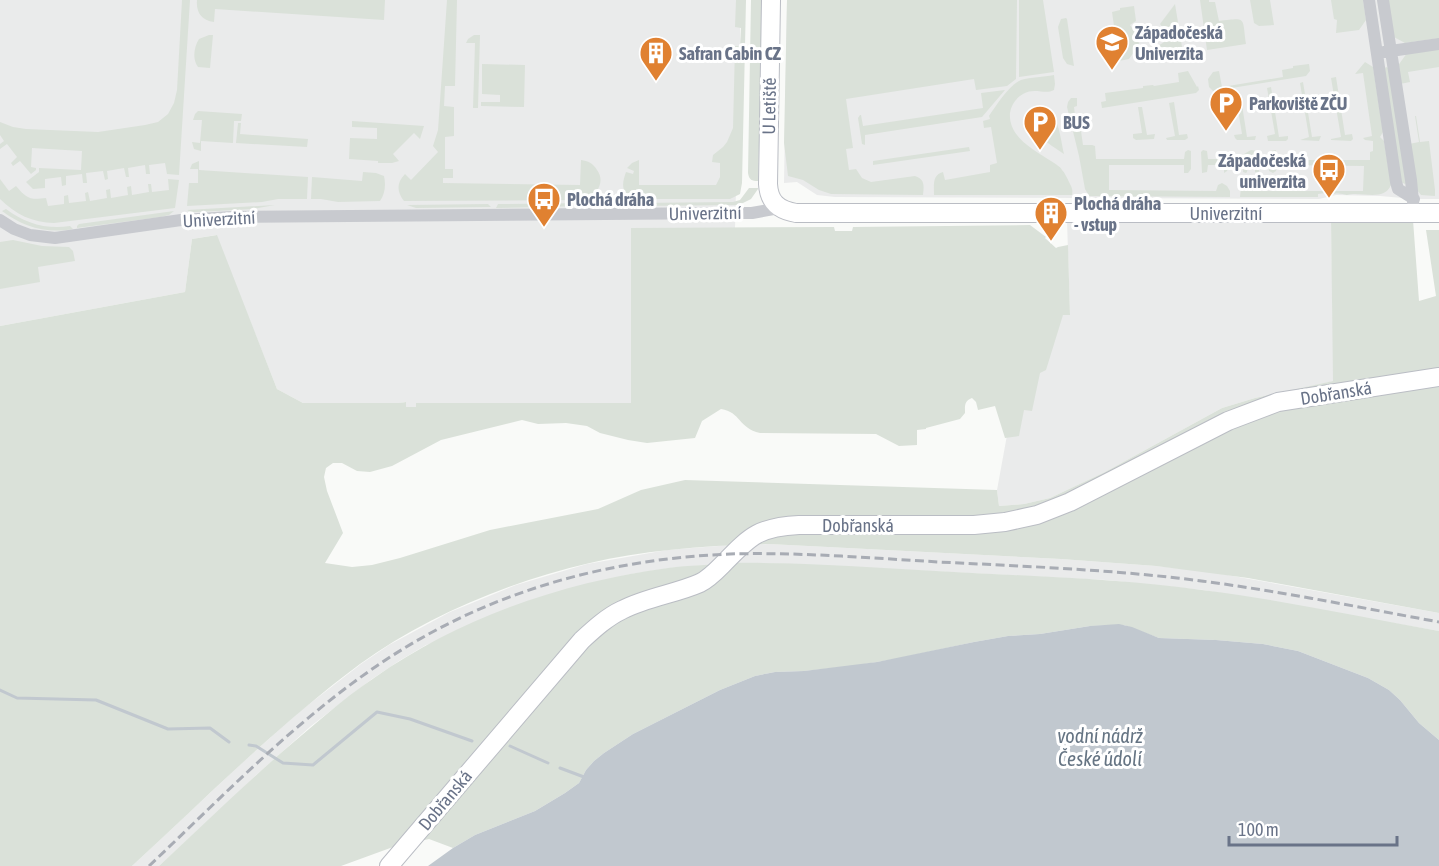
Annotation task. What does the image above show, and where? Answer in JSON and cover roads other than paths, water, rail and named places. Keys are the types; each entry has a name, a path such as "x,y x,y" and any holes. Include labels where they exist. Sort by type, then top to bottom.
{"street":[{"name":"U Letiště","path":"771,0 768,184 770,198 779,208"},
{"path":"1369,0 1374,54 1396,182 1398,189 1414,206"},
{"path":"1383,0 1414,206"},
{"path":"1374,54 1439,44"},
{"name":"Univerzitní","path":"1,222 30,235 55,238 181,220 232,217 752,213 779,208 796,213 1414,206 1439,213"},
{"name":"Dobřanská","path":"389,866 582,640 601,623 622,610 709,578 741,546 758,533 767,529 799,525 974,525 1005,522 1070,502 1228,421 1278,402 1439,376"}],"water":[{"name":"vodní nádrž České údolí","path":"1119,624 1159,638 1263,644 1298,651 1368,678 1389,690 1419,723 1439,740 1439,866 428,866 475,835 535,811 565,793 579,783 594,761 633,734 720,690 755,676 877,662 1008,636"}],"waterway":[{"path":"0,690 17,698 96,700 168,729 210,728 229,742"},
{"path":"249,745 256,746 283,763 313,765 377,712 410,719 472,741"},
{"path":"510,746 548,763"},
{"path":"560,768 584,777"}],"railway":[{"path":"149,866 287,736 323,706 399,651 474,611 509,597 581,575 618,567 692,556 782,554 1088,570 1243,587 1439,622"}],"place":[{"name":"Západočeská Univerzita","path":"1112,71"},
{"name":"Safran Cabin CZ","path":"656,82"},
{"name":"Parkoviště ZČU","path":"1226,132"},
{"name":"BUS","path":"1040,151"},
{"name":"Západočeská univerzita","path":"1329,199"},
{"name":"Plochá dráha","path":"544,228"},
{"name":"Plochá dráha - vstup","path":"1051,242"}]}
